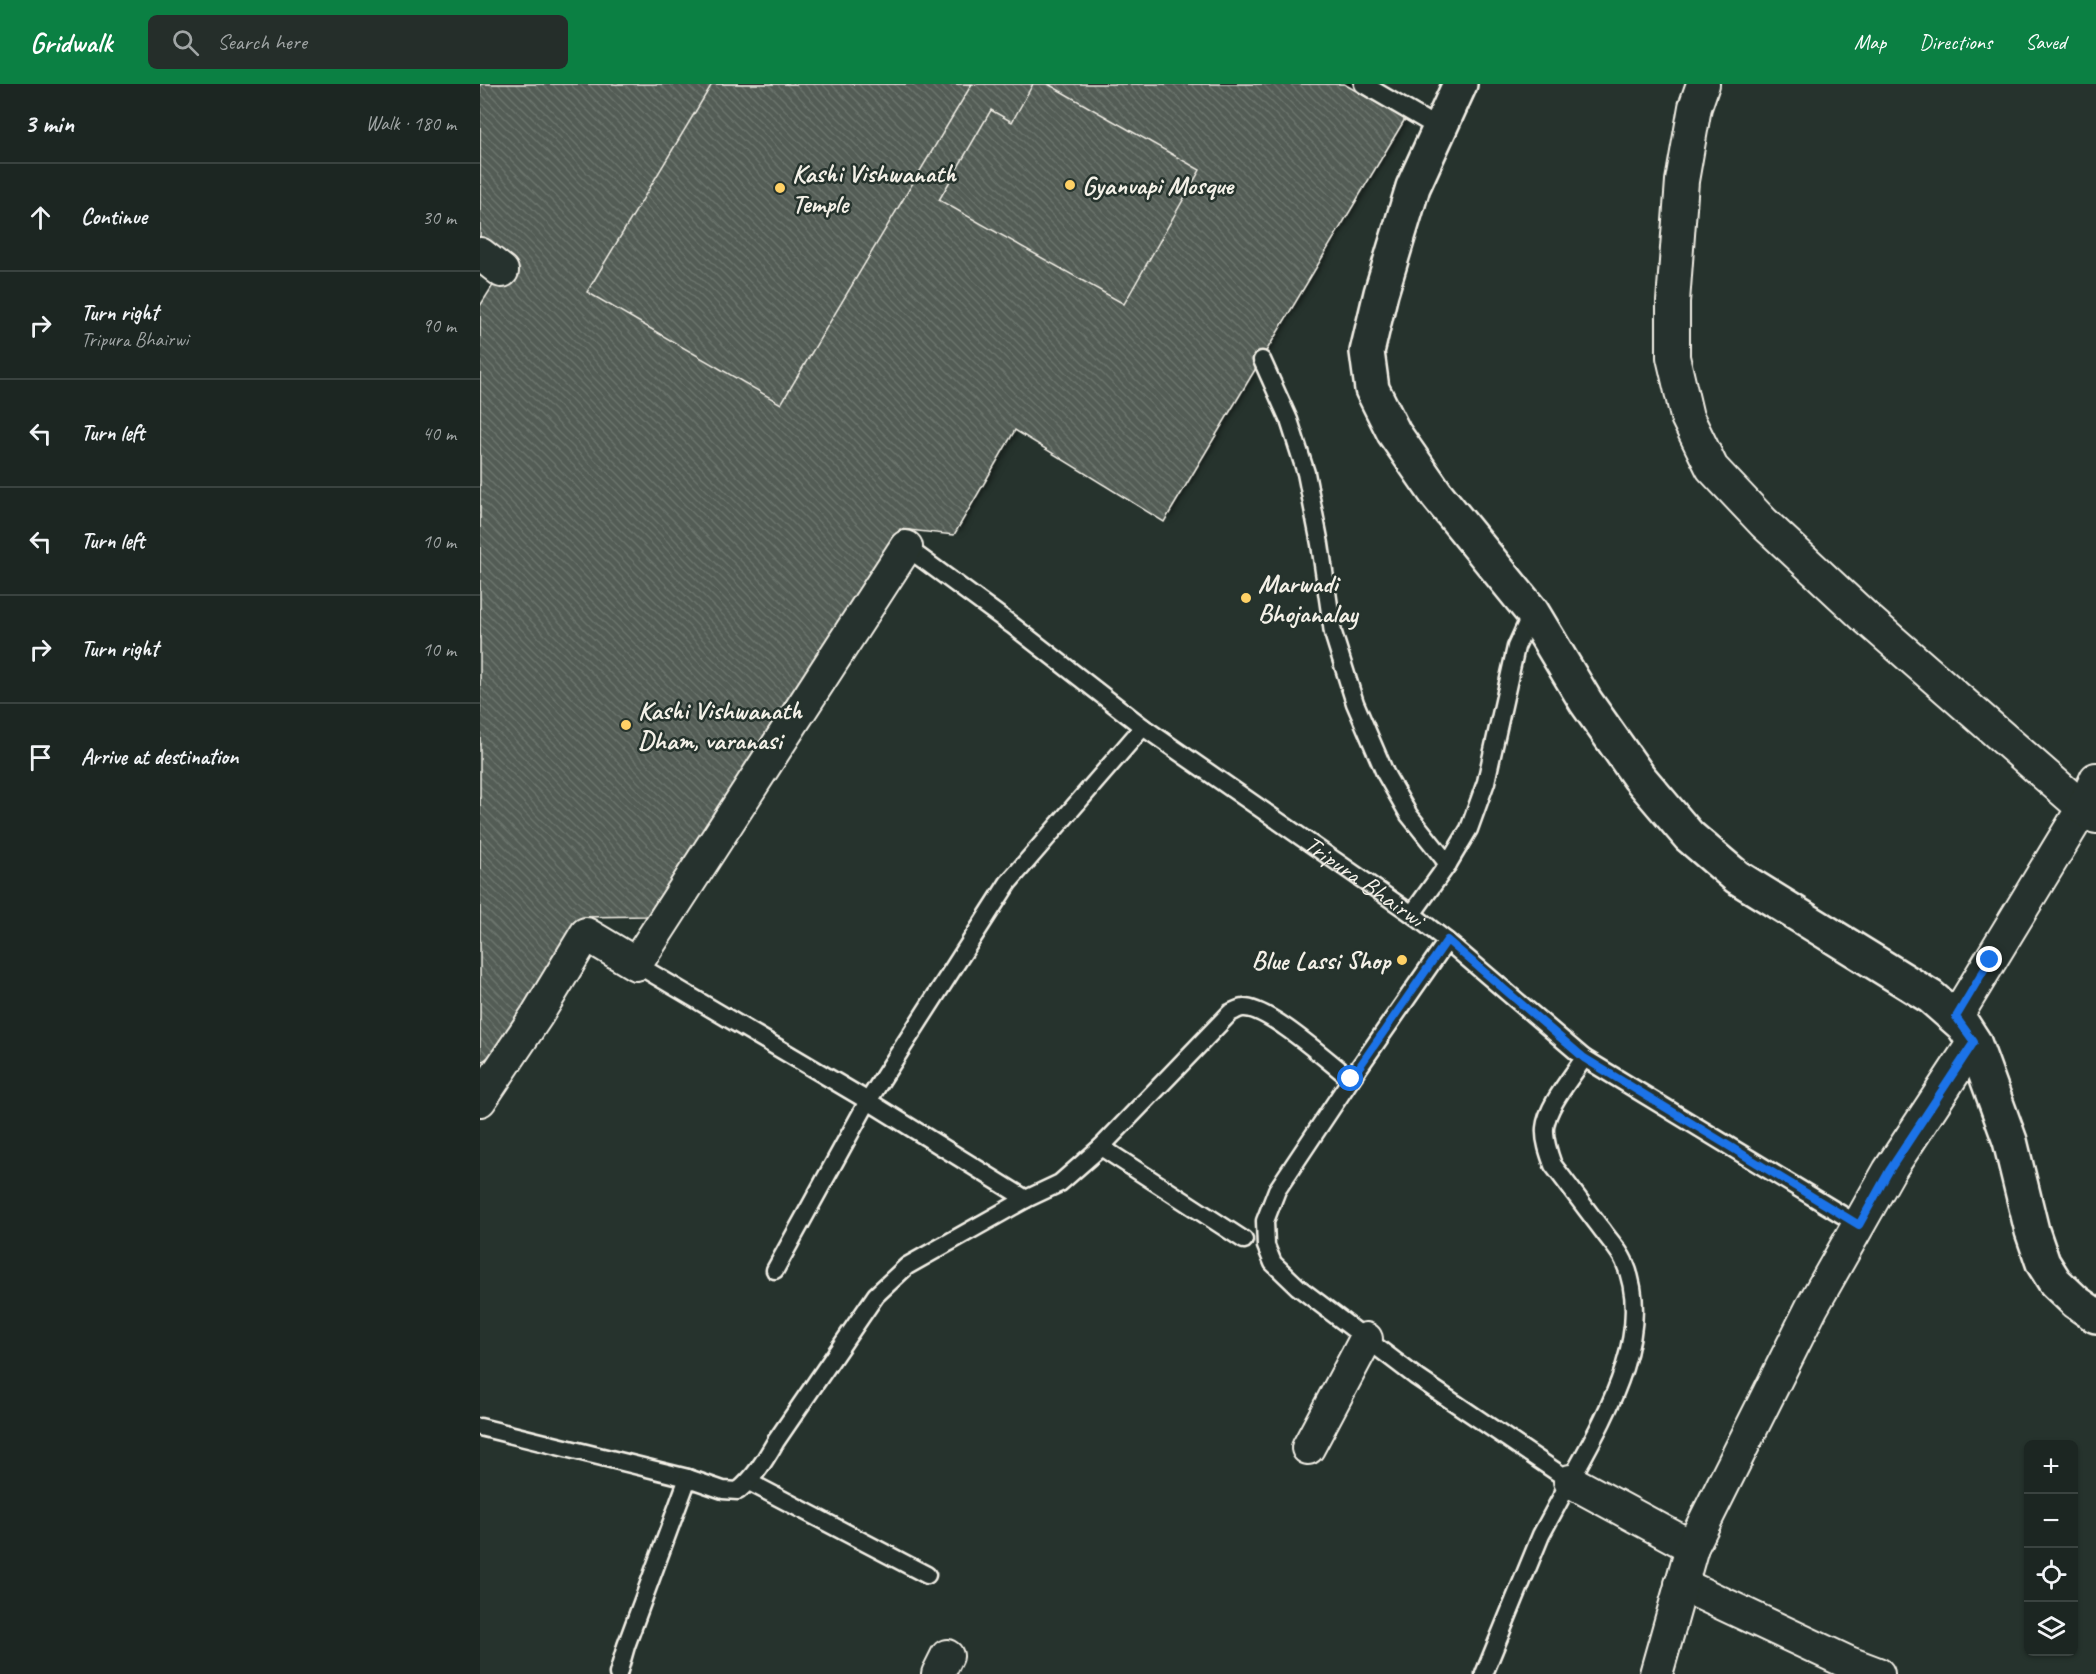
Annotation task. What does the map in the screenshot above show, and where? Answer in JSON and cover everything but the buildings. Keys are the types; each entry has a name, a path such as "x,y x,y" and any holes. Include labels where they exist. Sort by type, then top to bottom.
{"street":[{"path":"1460,84 1413,187 1381,293 1367,352 1372,389 1394,433 1437,495 1532,612 1592,711 1639,777 1689,836 1737,877 1931,997 1965,1030 2010,1140 2032,1231 2043,1263 2055,1282 2076,1302 2096,1316"},
{"path":"1703,84 1695,107 1682,181 1672,302 1673,357 1687,417 1712,468 1764,523 1865,617 2090,812"},
{"path":"480,1100 537,1015 586,934 636,964 906,547"},
{"path":"1656,1674 1692,1546 1812,1307 1965,1030 2090,812 2096,779"},
{"path":"1308,1448 1366,1339"},
{"path":"1570,1481 1692,1546"},
{"path":"1681,1584 1849,1663 1878,1674"}],"lane":[{"path":"1363,84 1440,129"},
{"path":"1262,360 1289,420 1306,473 1334,633 1355,703 1385,773 1409,815 1448,864"},
{"name":"Tripura Bhairwi","path":"906,547 1012,625 1143,727 1447,940 1584,1058 1859,1225"},
{"path":"1412,914 1448,864 1469,829 1486,782 1516,647 1532,612"},
{"path":"775,1270 868,1101 1008,883 1143,727"},
{"path":"1447,940 1277,1190 1265,1221 1266,1246 1273,1263 1298,1287 1415,1376 1570,1481"},
{"path":"636,964 868,1101 1026,1199"},
{"path":"480,1427 688,1478 723,1490 738,1491 749,1482 876,1295 907,1266 1026,1199 1060,1183 1101,1148 1230,1013 1242,1008 1255,1011 1284,1026 1351,1079"},
{"path":"1484,1674 1542,1535 1606,1415 1628,1355 1635,1315 1632,1282 1623,1258 1553,1165 1548,1151 1545,1127 1554,1103 1584,1058"},
{"path":"1101,1148 1244,1240"},
{"path":"618,1674 626,1646 688,1478"},
{"path":"749,1482 927,1575"}],"place":[{"name":"Gyanvapi Mosque","path":"1070,185"},
{"name":"Kashi Vishwanath Temple","path":"780,188"},
{"name":"Marwadi Bhojanalay","path":"1246,598"},
{"name":"Kashi Vishwanath Dham, varanasi","path":"626,725"},
{"name":"Blue Lassi Shop","path":"1402,960"}],"route":[{"path":"1351,1079 1447,940 1584,1058 1859,1225 1889,1171 1974,1042 1956,1017 1990,960"}]}
